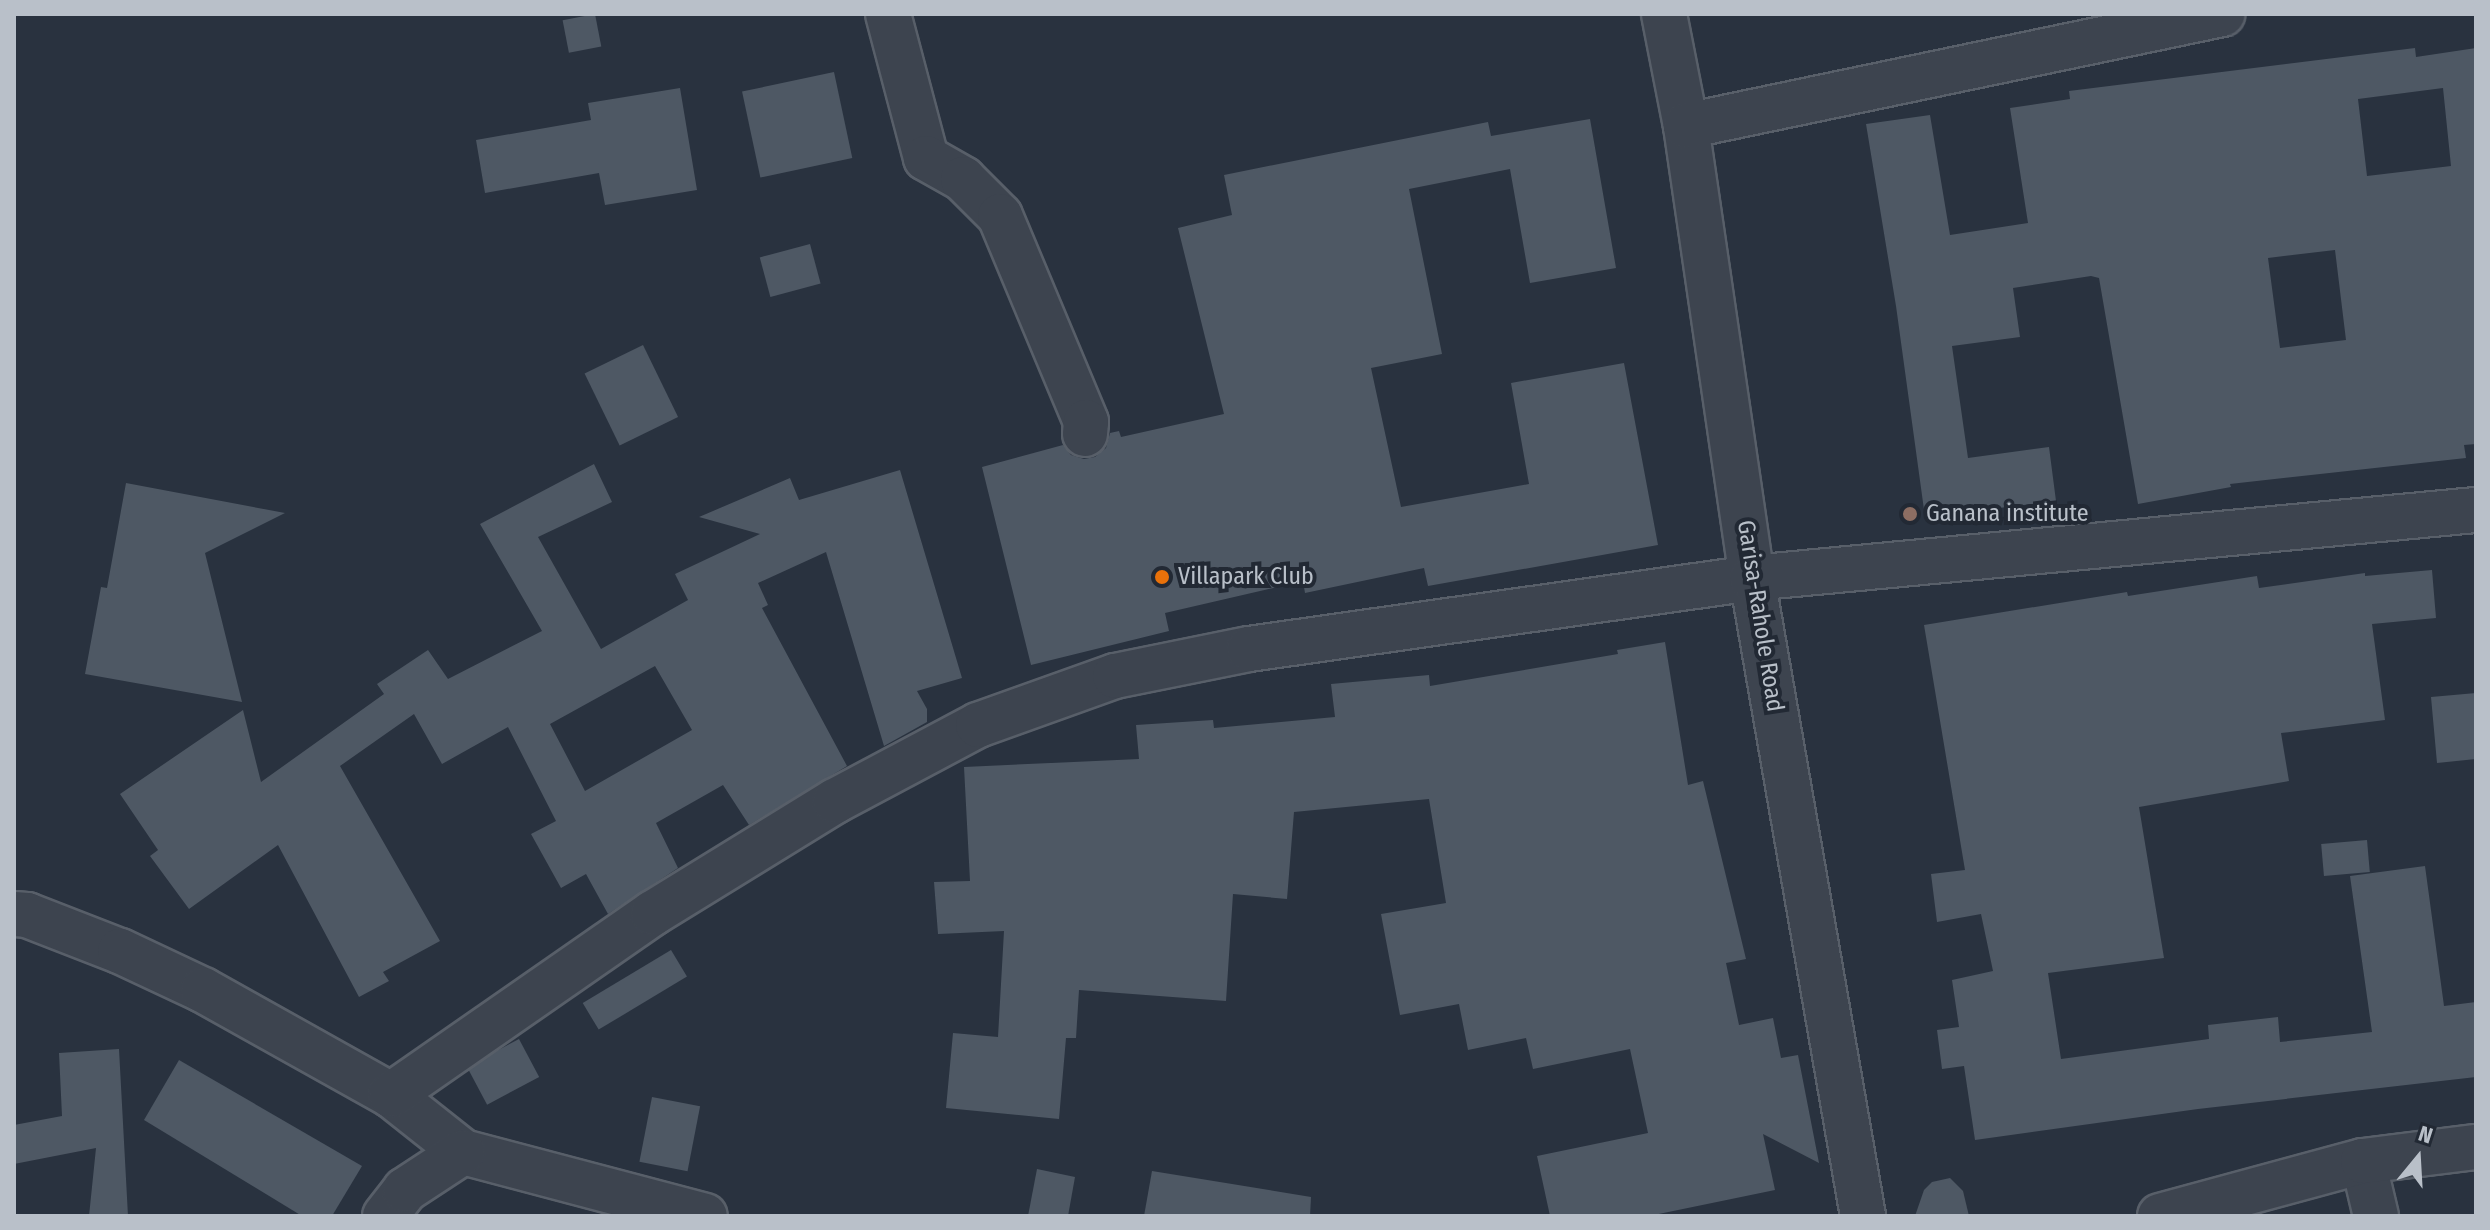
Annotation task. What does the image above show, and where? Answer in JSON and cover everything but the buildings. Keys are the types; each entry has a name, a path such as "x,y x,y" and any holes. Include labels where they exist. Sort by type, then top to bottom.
{"street":[{"path":"888,14 926,158 963,179 1000,216 1086,422 1085,434"},
{"name":"Garisa-Rahole Road","path":"1664,14 1686,126 1752,578 1863,1216"},
{"path":"1686,126 2222,14"},
{"path":"391,1095 653,913 835,801 978,725 1115,676 1249,649 1752,578 2476,510"},
{"path":"14,914 27,915 120,951 203,990 391,1095 463,1152 705,1216"},
{"path":"2160,1216 2363,1161 2476,1147"},
{"path":"385,1216 405,1190 463,1152"},
{"path":"2363,1161 2376,1216"}],"place":[{"name":"Ganana institute","path":"1910,514"},
{"name":"Villapark Club","path":"1162,577"}]}
